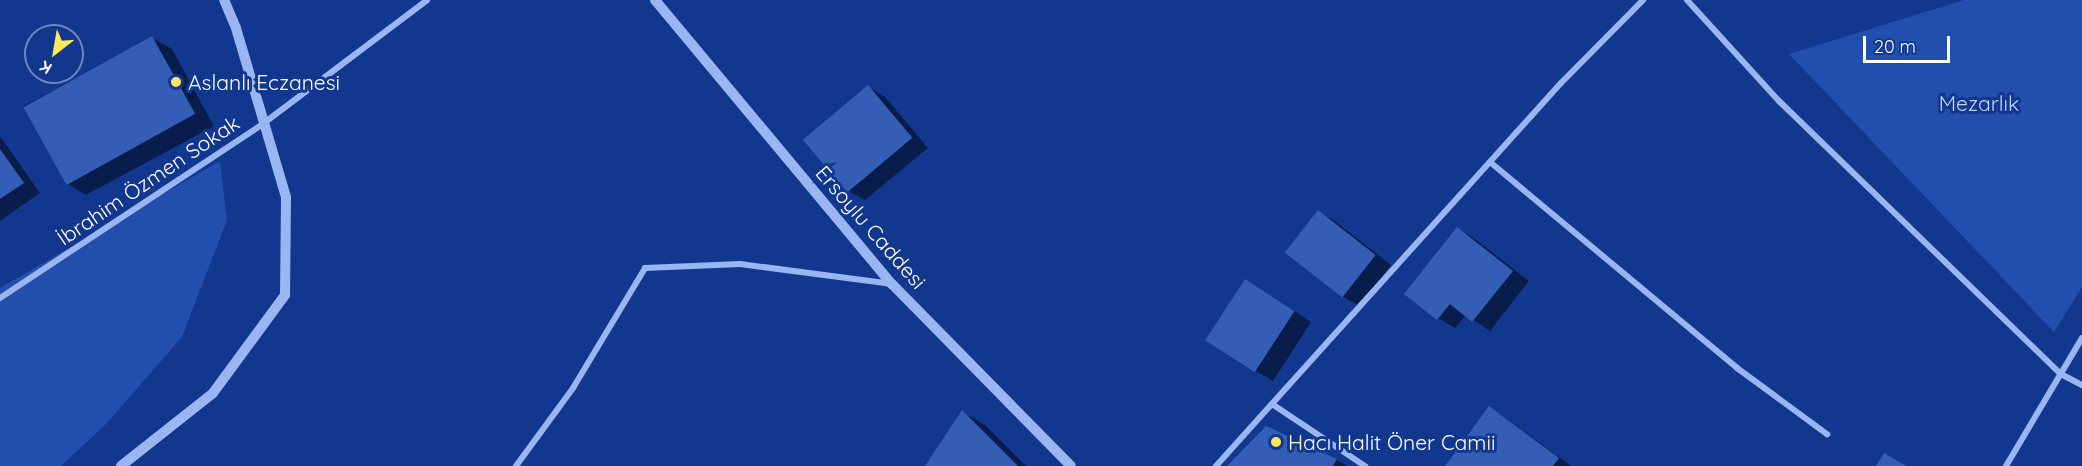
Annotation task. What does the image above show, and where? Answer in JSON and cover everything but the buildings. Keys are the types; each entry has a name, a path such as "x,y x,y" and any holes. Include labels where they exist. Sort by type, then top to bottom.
{"street":[{"path":"121,466 213,393 285,295 286,197 236,28 224,0"},
{"name":"İbrahim Özmen Sokak","path":"0,298 264,123 427,0"},
{"name":"Ersoylu Caddesi","path":"655,0 892,284 1071,466"},
{"path":"1216,466 1561,83 1643,0"},
{"path":"1687,0 1779,101 2061,374 2082,385"},
{"path":"1490,162 1737,368 1827,434"},
{"path":"516,466 573,388 645,268 740,264 892,284"},
{"path":"2007,466 2082,338"},
{"path":"1272,404 1365,466"}],"green space":[{"name":"Mezarlık","path":"1964,0 2082,0 2082,287 2054,332 1789,54"},
{"path":"220,161 227,220 182,337 106,424 61,466 0,466 0,288"}],"place":[{"name":"Aslanlı Eczanesi","path":"176,82"},
{"name":"Hacı Halit Öner Camii","path":"1276,442"}]}
